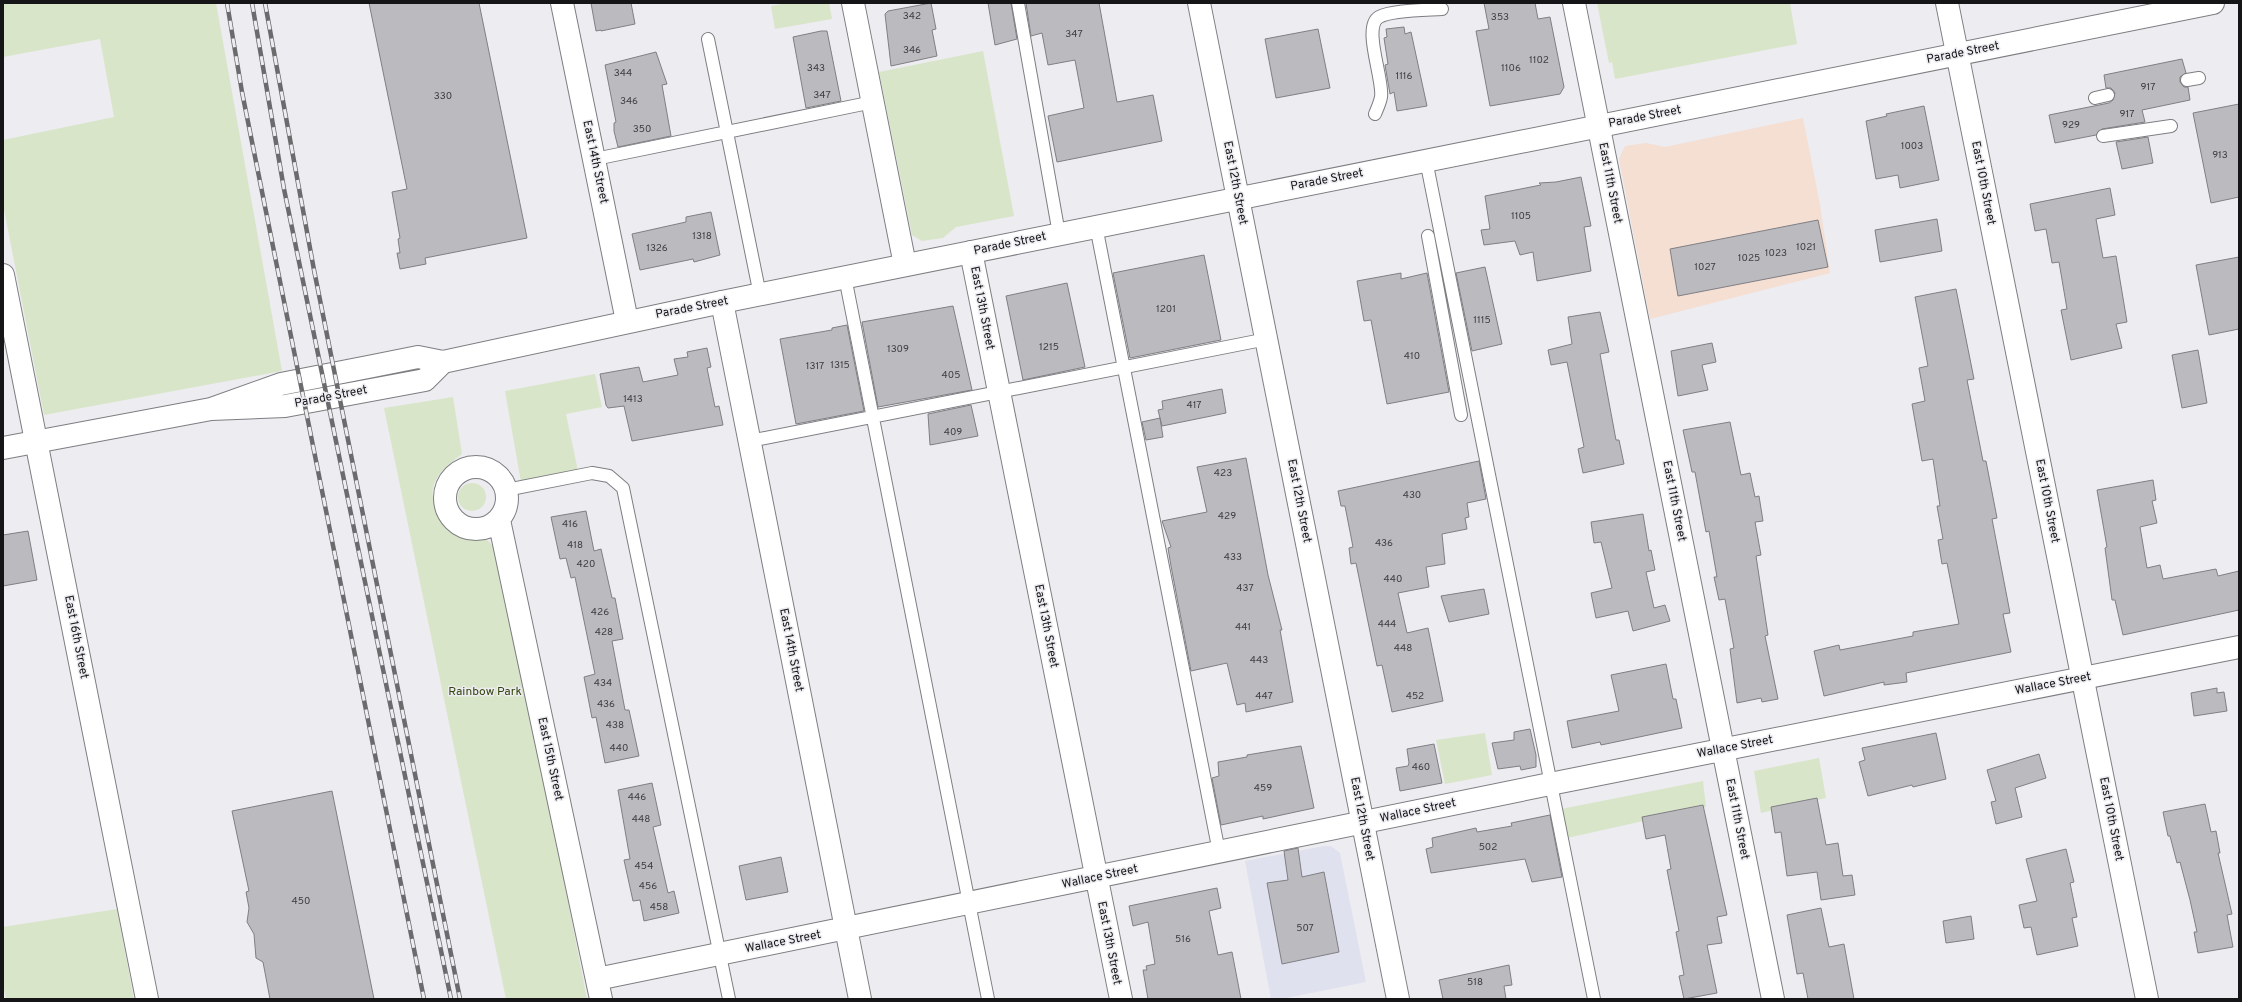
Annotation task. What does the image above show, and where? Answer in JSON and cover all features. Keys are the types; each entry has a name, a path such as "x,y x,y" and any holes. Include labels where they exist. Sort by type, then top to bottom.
{"street":[{"name":"East 14th Street","path":"562,3 627,321"},
{"path":"854,3 905,265"},
{"name":"East 12th Street","path":"1199,3 1398,999"},
{"name":"East 11th Street","path":"1574,3 1773,999"},
{"name":"East 10th Street","path":"1947,3 2147,999"},
{"name":"Parade Street","path":"3,448 211,409 285,406 425,380 443,362 627,321 2213,3"},
{"name":"East 13th Street","path":"971,252 1121,999"},
{"name":"East 16th Street","path":"3,275 147,999"},
{"name":"East 14th Street","path":"722,302 860,999"},
{"path":"476,466 486,468 496,473 506,490 506,506 499,520 490,526 481,529 470,529 461,526 453,519 447,510 444,500 450,480 457,473 466,468 476,466"},
{"name":"East 15th Street","path":"499,520 599,989"},
{"name":"Wallace Street","path":"599,989 720,954 1550,784 2239,647"}],"lane":[{"path":"1018,3 1059,234"},
{"path":"1375,114 1381,96 1373,42 1372,28 1375,20 1380,16 1395,13 1442,9"},
{"path":"708,39 760,295"},
{"path":"2095,98 2108,95"},
{"path":"595,159 873,102"},
{"path":"2103,136 2171,126"},
{"path":"1426,160 1594,999"},
{"path":"1096,226 1219,852"},
{"path":"1428,236 1461,415"},
{"path":"845,277 988,999"},
{"path":"750,441 1266,339"},
{"path":"506,490 592,473 609,476 623,488 720,954 728,999"}],"shaded area":[{"path":"1803,118 1820,205 1830,273 1650,319 1619,159 1625,146 1646,143 1665,147"},
{"path":"1324,846 1331,846 1340,853 1366,982 1281,999 1271,999 1245,861"}],"green space":[{"path":"3,3 216,3 282,371 44,415 3,204 3,140 114,117 100,39 3,57"},
{"path":"787,3 829,3 832,19 775,29 771,6"},
{"path":"1597,3 1790,3 1797,44 1615,79 1612,62 1609,63"},
{"path":"983,51 1014,216 956,227 943,238 922,241 912,235 879,72"},
{"path":"595,374 602,407 566,414 578,471 521,482 505,391"},
{"name":"Rainbow Park","path":"453,397 462,454 447,466 436,480 433,487 434,504 442,521 452,533 459,537 486,540 494,548 534,727 587,999 506,999 384,408"},
{"path":"472,483 482,487 486,497 482,507 472,511 462,507 458,497 462,487"},
{"path":"1485,733 1492,775 1445,784 1436,740"},
{"path":"1819,758 1826,798 1761,813 1754,771"},
{"path":"1703,781 1706,807 1567,838 1561,809"},
{"path":"117,909 134,999 6,999 3,983 3,927"}],"building":[{"path":"369,3 479,3 527,238 425,258 426,264 400,269 397,253 400,253 398,239 400,238 392,192 407,189"},
{"path":"591,3 631,3 635,24 596,31"},
{"path":"931,3 936,29 932,30 937,56 891,66 885,14 888,11"},
{"path":"988,3 1011,3 1017,39 995,45"},
{"path":"1026,3 1099,3 1117,102 1153,95 1162,141 1057,162 1048,116 1084,108 1075,60 1048,65 1042,33 1031,36"},
{"path":"1484,3 1535,3 1538,19 1550,17 1564,87 1560,94 1490,106 1476,31 1489,29"},
{"path":"1404,27 1405,34 1411,32 1427,106 1397,111 1394,92 1390,94 1385,65 1388,64 1384,38 1387,37 1386,29"},
{"path":"1318,29 1330,88 1276,98 1265,39"},
{"path":"827,31 841,101 806,108 793,37"},
{"path":"656,52 667,84 662,85 671,136 618,147 614,131 614,123 616,122 605,65"},
{"path":"2182,59 2186,73 2180,77 2180,82 2184,87 2188,87 2190,100 2142,110 2145,122 2102,129 2096,135 2055,143 2049,115 2109,103 2113,100 2115,93 2111,88 2106,88 2104,75"},
{"path":"2239,104 2239,197 2211,203 2193,113"},
{"path":"1924,106 1939,180 1900,188 1898,175 1876,179 1866,121 1887,116 1886,114"},
{"path":"2148,137 2153,163 2122,169 2116,142"},
{"path":"1581,177 1591,226 1584,227 1591,271 1537,281 1533,252 1520,255 1515,241 1484,245 1481,230 1490,229 1485,196 1541,185 1539,183 1556,182"},
{"path":"2110,188 2115,215 2096,219 2103,258 2116,256 2127,322 2116,324 2122,348 2071,360 2061,310 2067,309 2059,262 2052,263 2046,229 2035,231 2030,204"},
{"path":"711,212 720,255 694,262 693,259 640,270 632,234 686,222 686,217"},
{"path":"1937,219 1942,251 1880,262 1875,230"},
{"path":"1818,220 1828,267 1678,296 1670,249"},
{"path":"1204,255 1221,340 1130,358 1113,273"},
{"path":"2239,257 2239,329 2209,335 2196,265"},
{"path":"1485,267 1502,344 1472,351 1456,273"},
{"path":"1401,273 1401,279 1427,273 1449,392 1387,404 1371,320 1364,321 1357,281"},
{"path":"1067,283 1085,367 1023,380 1006,296"},
{"path":"1956,289 1974,379 1967,380 1983,461 1986,461 1997,518 1992,519 2010,613 2003,614 2011,652 1906,673 1907,682 1884,685 1884,682 1824,696 1814,651 1839,645 1840,650 1913,636 1913,632 1959,624 1947,563 1942,564 1938,540 1943,539 1937,506 1940,506 1933,459 1922,461 1912,404 1925,401 1919,368 1928,366 1915,297"},
{"path":"953,306 972,390 878,407 862,322"},
{"path":"1600,312 1609,352 1600,354 1616,440 1619,440 1624,464 1583,473 1578,449 1584,447 1567,362 1551,365 1548,350 1572,344 1568,317"},
{"path":"847,325 864,411 796,424 780,339 832,330 832,328"},
{"path":"1712,343 1716,362 1702,365 1708,390 1678,396 1671,351"},
{"path":"707,348 711,367 707,368 715,407 719,406 723,425 632,441 624,406 608,408 606,405 600,374 639,367 643,382 678,375 674,359 688,357 687,352"},
{"path":"2198,350 2207,403 2182,408 2172,355"},
{"path":"1222,389 1226,413 1162,426 1158,410 1163,409 1162,401"},
{"path":"971,405 978,436 930,445 928,414"},
{"path":"1160,418 1163,437 1146,440 1142,422"},
{"path":"1730,422 1741,475 1750,473 1755,497 1759,496 1763,521 1755,522 1761,555 1756,556 1768,635 1765,636 1778,699 1762,702 1761,698 1737,703 1730,649 1734,648 1725,599 1719,600 1714,577 1717,577 1709,531 1706,532 1695,472 1692,472 1683,430"},
{"path":"1246,458 1268,575 1282,630 1280,630 1293,702 1246,712 1245,703 1237,705 1227,663 1191,671 1168,548 1171,547 1162,521 1207,512 1197,467"},
{"path":"1479,461 1486,499 1467,503 1469,517 1465,518 1467,529 1442,534 1445,564 1426,567 1429,587 1398,593 1407,633 1428,628 1443,701 1392,712 1382,665 1377,666 1356,563 1351,564 1349,548 1353,547 1345,506 1341,506 1338,491"},
{"path":"2153,480 2156,500 2152,501 2157,523 2140,527 2147,568 2160,565 2163,579 2216,569 2218,576 2239,571 2239,610 2123,635 2115,600 2112,600 2105,548 2107,547 2097,490"},
{"path":"586,511 594,551 601,549 612,598 615,598 623,639 612,641 625,710 629,710 639,756 605,763 596,717 592,718 584,677 595,674 575,577 571,578 566,558 560,559 551,517"},
{"path":"1643,514 1649,551 1651,550 1655,570 1646,572 1654,608 1665,605 1670,621 1633,631 1628,611 1596,618 1591,593 1612,588 1601,542 1594,543 1591,522"},
{"path":"28,531 37,580 3,586 3,535"},
{"path":"1484,589 1489,614 1449,622 1441,596"},
{"path":"1666,664 1673,699 1676,699 1682,728 1601,745 1600,742 1572,748 1567,721 1619,711 1611,675"},
{"path":"2217,688 2217,693 2224,692 2227,711 2194,716 2191,693"},
{"path":"1530,729 1536,755 1536,767 1521,770 1520,766 1498,769 1492,743 1514,740 1514,732"},
{"path":"1936,733 1946,779 1913,787 1912,785 1868,796 1859,762 1865,760 1862,748"},
{"path":"1434,744 1442,783 1400,791 1396,768 1408,766 1407,749"},
{"path":"1301,746 1314,808 1263,819 1263,816 1221,825 1212,778 1219,776 1218,762 1247,757 1247,755"},
{"path":"2039,754 2046,778 2015,788 2022,817 1996,824 1991,802 1996,801 1987,770"},
{"path":"652,783 661,825 653,827 668,893 674,891 679,913 644,921 640,900 633,901 624,860 630,859 618,790"},
{"path":"332,791 374,999 270,999 263,962 256,958 254,934 247,922 249,908 246,892 249,891 232,811"},
{"path":"1817,798 1826,845 1838,843 1843,876 1852,875 1855,895 1821,900 1817,872 1787,876 1781,832 1775,833 1771,807"},
{"path":"2205,804 2211,832 2216,831 2220,853 2218,853 2232,914 2227,915 2233,947 2198,953 2194,932 2197,932 2190,900 2180,862 2177,863 2170,836 2168,836 2163,812"},
{"path":"1703,805 1727,915 1717,917 1722,943 1707,945 1717,993 1684,999 1679,976 1684,975 1676,932 1679,931 1667,870 1671,869 1665,835 1646,839 1642,817"},
{"path":"1550,815 1562,877 1532,882 1525,859 1431,873 1426,849 1433,847 1432,838 1476,828 1477,832 1512,826 1511,823"},
{"path":"1298,848 1302,877 1324,872 1339,952 1282,964 1267,883 1288,880 1284,851"},
{"path":"2066,849 2074,882 2070,883 2077,917 2072,918 2078,946 2037,955 2031,927 2024,928 2019,905 2037,901 2026,859"},
{"path":"781,857 788,892 746,900 739,866"},
{"path":"1217,888 1221,908 1209,911 1218,955 1232,952 1241,999 1148,999 1143,970 1147,970 1146,966 1155,964 1148,922 1133,926 1129,906"},
{"path":"1821,908 1829,947 1844,944 1854,999 1808,999 1803,973 1797,974 1787,915"},
{"path":"1971,916 1974,939 1946,943 1943,921"},
{"path":"1509,965 1512,985 1504,986 1506,999 1443,999 1439,980"}],"railway":[{"path":"227,3 242,92 424,999"},
{"path":"252,3 284,189 451,999"},
{"path":"265,3 314,270 460,999"}]}
